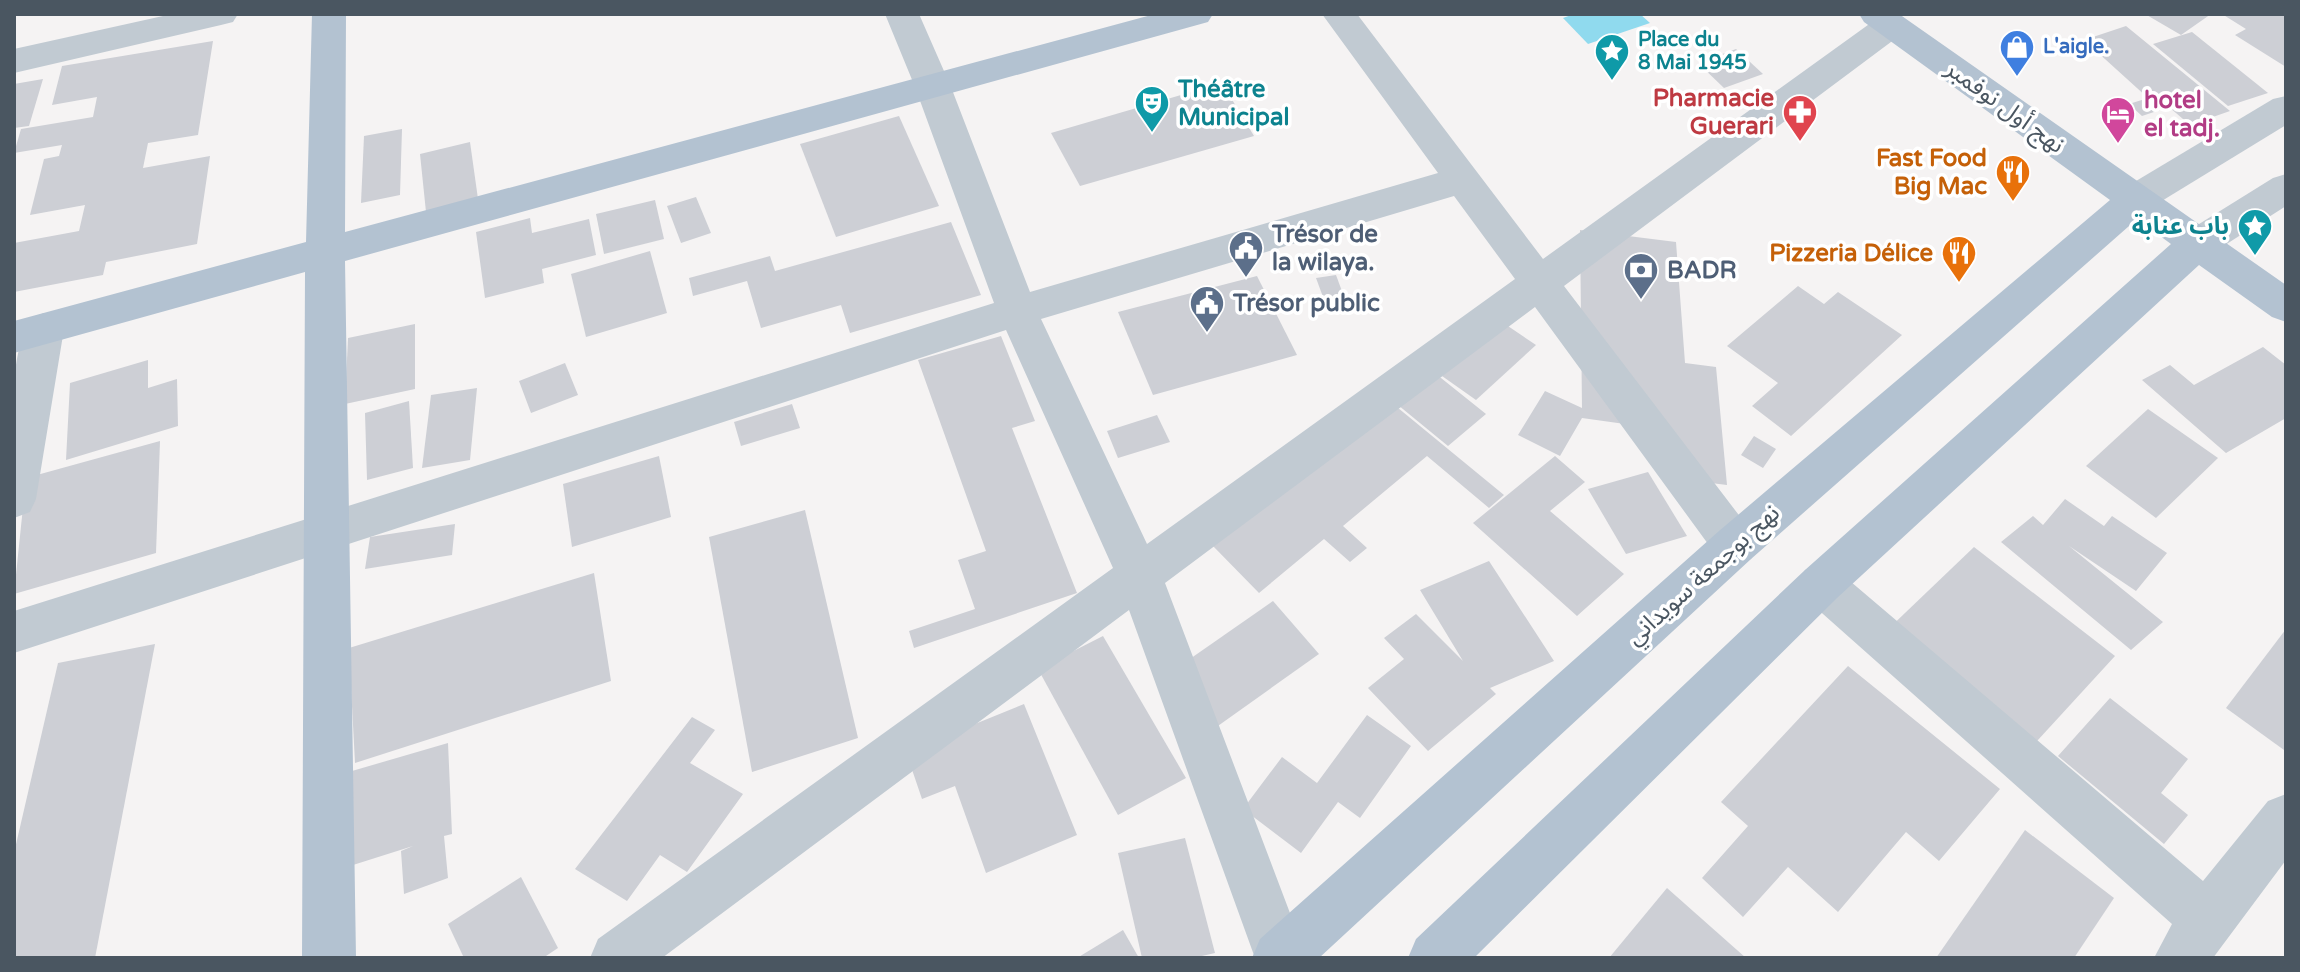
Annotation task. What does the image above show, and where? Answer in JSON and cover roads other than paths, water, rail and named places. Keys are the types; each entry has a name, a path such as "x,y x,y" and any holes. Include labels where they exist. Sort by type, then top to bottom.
{"main road":[{"path":"329,14 325,254 329,958"},
{"path":"29,333 1196,14"},
{"name":"نهج أول نوفمبر","path":"1884,20 2286,306"},
{"name":"نهج بوجمعة سويداني","path":"1280,957 1735,545 2134,200"},
{"path":"1435,958 1821,584 2197,244"}],"street":[{"path":"14,61 221,14"},
{"path":"902,14 933,87 1017,311 1140,578 1280,957"},
{"path":"1339,14 1735,545"},
{"path":"617,958 1540,283 1884,20"},
{"path":"2134,200 2286,108"},
{"path":"14,632 1017,311 1461,180"},
{"path":"2197,244 2286,188"},
{"path":"14,499 29,333"},
{"path":"1821,584 2194,938 2286,819"}],"water":[{"path":"1574,14 1640,14 1650,23 1588,44 1563,18"}],"place":[{"name":"L'aigle.","path":"2017,78"},
{"name":"Place du 8 Mai 1945","path":"1612,82"},
{"name":"Théâtre Municipal","path":"1152,134"},
{"name":"Pharmacie Guerari","path":"1800,143"},
{"name":"hotel el tadj.","path":"2118,145"},
{"name":"Fast Food Big Mac","path":"2013,203"},
{"name":"باب عنابة","path":"2255,257"},
{"name":"Trésor de la wilaya.","path":"1246,279"},
{"name":"Pizzeria Délice","path":"1959,284"},
{"name":"BADR","path":"1641,301"},
{"name":"Trésor public","path":"1207,334"}]}
